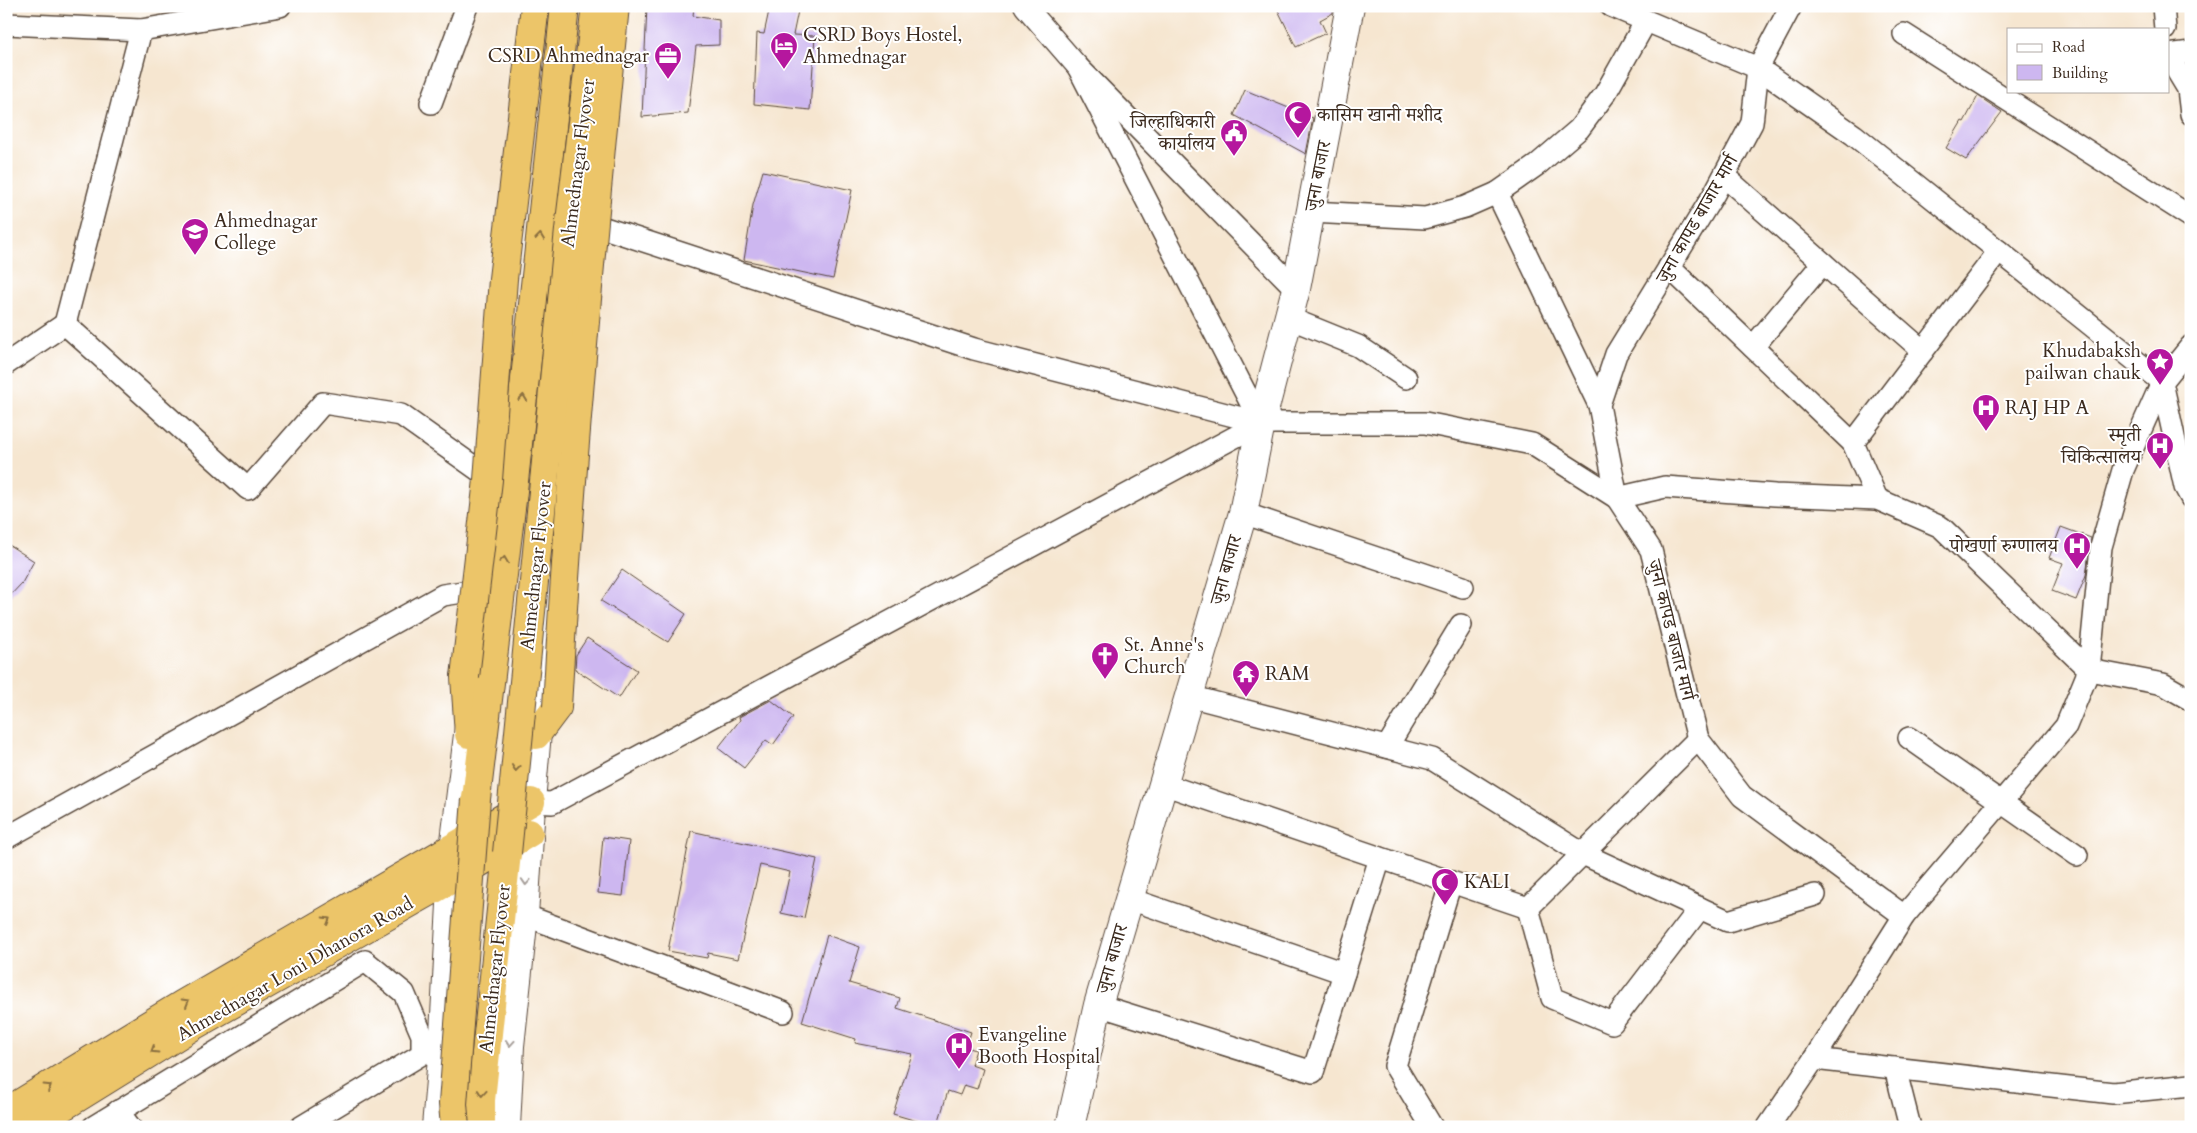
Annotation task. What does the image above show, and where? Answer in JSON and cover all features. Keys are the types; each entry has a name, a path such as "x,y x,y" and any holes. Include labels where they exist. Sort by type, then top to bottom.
{"highway":[{"path":"468,734 465,677 488,480 503,279 535,6"},
{"name":"Ahmednagar Flyover","path":"455,1127 453,1104 476,799 512,500 565,6"},
{"name":"Ahmednagar Flyover","path":"481,1127 481,1100 569,230 596,6"},
{"path":"536,735 557,707 576,424 615,6"},
{"path":"6,1112 183,1004 454,849 541,803"},
{"name":"Ahmednagar Loni Dhanora Road","path":"30,1127 193,1026 452,879 529,833"}],"street":[{"path":"6,24 141,30 280,6"},
{"path":"431,103 467,6"},
{"path":"436,1127 444,1034 454,849 468,734 543,6"},
{"path":"506,1127 510,1046 524,915 529,833 541,803 536,735 564,424 608,6"},
{"path":"1025,6 1078,67 1296,289"},
{"name":"जुना बाजार","path":"1070,1127 1098,1005 1242,513 1261,423 1296,289 1350,6"},
{"path":"1611,6 1758,68 1854,135 2162,382 2185,487 2191,498"},
{"name":"जुना कापड बाजार मार्ग","path":"1791,6 1758,68 1752,124 1724,176 1616,354 1599,406 1617,498 1651,550 1698,739 1742,796 1904,916"},
{"path":"2163,6 2165,28"},
{"path":"1311,212 1426,218 1465,207 1497,193 1537,165 1579,129 1605,94 1646,21"},
{"path":"6,364 65,324 141,30"},
{"path":"1904,34 2191,218"},
{"path":"2170,55 2191,52"},
{"path":"2170,58 2188,89 2191,114"},
{"path":"1078,67 1261,423"},
{"path":"1724,176 1923,351"},
{"path":"1497,193 1599,406"},
{"path":"586,222 974,349 1261,423 1425,423 1532,444 1617,498 1666,487 1775,495 1877,499 1942,527 2089,670 2163,684 2191,700"},
{"path":"1853,442 1999,251"},
{"path":"1753,347 1823,263"},
{"path":"1669,267 1853,442 1877,499"},
{"path":"1288,318 1358,346 1406,378"},
{"path":"65,324 248,489 324,403 402,415 494,481"},
{"path":"1768,1127 1814,1059 1904,916 2066,726 2089,670 2101,547 2123,470 2162,382 2191,346"},
{"path":"541,803 1261,423"},
{"path":"1242,513 1463,587"},
{"path":"6,838 443,595 483,588"},
{"path":"1387,747 1461,625"},
{"path":"1189,696 1432,759 1583,854 1728,921 1815,895"},
{"path":"1909,738 2077,855"},
{"path":"1528,908 1698,739"},
{"path":"1163,784 1528,908"},
{"path":"1098,1005 1313,1072 1380,858"},
{"path":"1432,1127 1395,1066 1451,882"},
{"path":"1130,899 1344,973"},
{"path":"1528,908 1552,998 1612,1023 1700,908"},
{"path":"524,915 783,1012"},
{"path":"93,1127 124,1119 366,961 404,993 422,1034 422,1054 301,1127"},
{"path":"1814,1059 2113,1093 2191,1085"},
{"path":"1895,1068 1910,1127"}],"building":[{"name":"CSRD Ahmednagar","path":"647,6 694,6 693,16 719,20 719,45 696,46 688,113 642,117"},
{"name":"CSRD Boys Hostel, Ahmednagar","path":"770,6 799,6 793,35 815,36 810,110 754,104 757,33 764,34"},
{"path":"1276,6 1334,6 1333,13 1320,20 1326,33 1296,47"},
{"name":"कासिम खानी मशीद","path":"1245,90 1313,118 1306,154 1234,115"},
{"path":"1978,96 2002,112 1966,160 1946,148 1962,121 1964,122"},
{"path":"763,171 852,190 833,279 744,260 753,205"},
{"path":"2061,527 2091,538 2086,575 2076,600 2052,591 2063,563 2049,558"},
{"path":"6,543 34,561 22,583 6,600"},
{"path":"622,570 686,614 668,642 601,601"},
{"path":"587,638 637,670 619,698 575,669 576,655"},
{"path":"771,700 793,717 773,745 766,740 744,768 718,748 740,720 739,717"},
{"path":"691,831 817,859 804,918 781,913 790,872 760,865 738,959 708,953 707,958 668,951"},
{"path":"603,837 629,841 623,896 598,893"},
{"path":"827,935 860,947 849,983 900,998 897,1008 971,1032 966,1047 976,1050 971,1065 983,1069 977,1089 964,1085 960,1095 948,1091 937,1127 893,1114 912,1054 855,1043 856,1039 802,1022"}],"place":[{"name":"CSRD Boys Hostel, Ahmednagar","path":"784,70"},
{"name":"CSRD Ahmednagar","path":"668,80"},
{"name":"कासिम खानी मशीद","path":"1298,139"},
{"name":"जिल्हाधिकारी कार्यालय","path":"1234,157"},
{"name":"Ahmednagar College","path":"195,256"},
{"name":"Khudabaksh pailwan chauk","path":"2160,386"},
{"name":"RAJ HP A","path":"1986,432"},
{"name":"स्मृती चिकित्सालय","path":"2160,470"},
{"name":"पोखर्णा रुग्णालय","path":"2077,570"},
{"name":"St. Anne's Church","path":"1105,680"},
{"name":"RAM","path":"1246,698"},
{"name":"KALI","path":"1445,906"},
{"name":"Evangeline Booth Hospital","path":"959,1070"}]}
